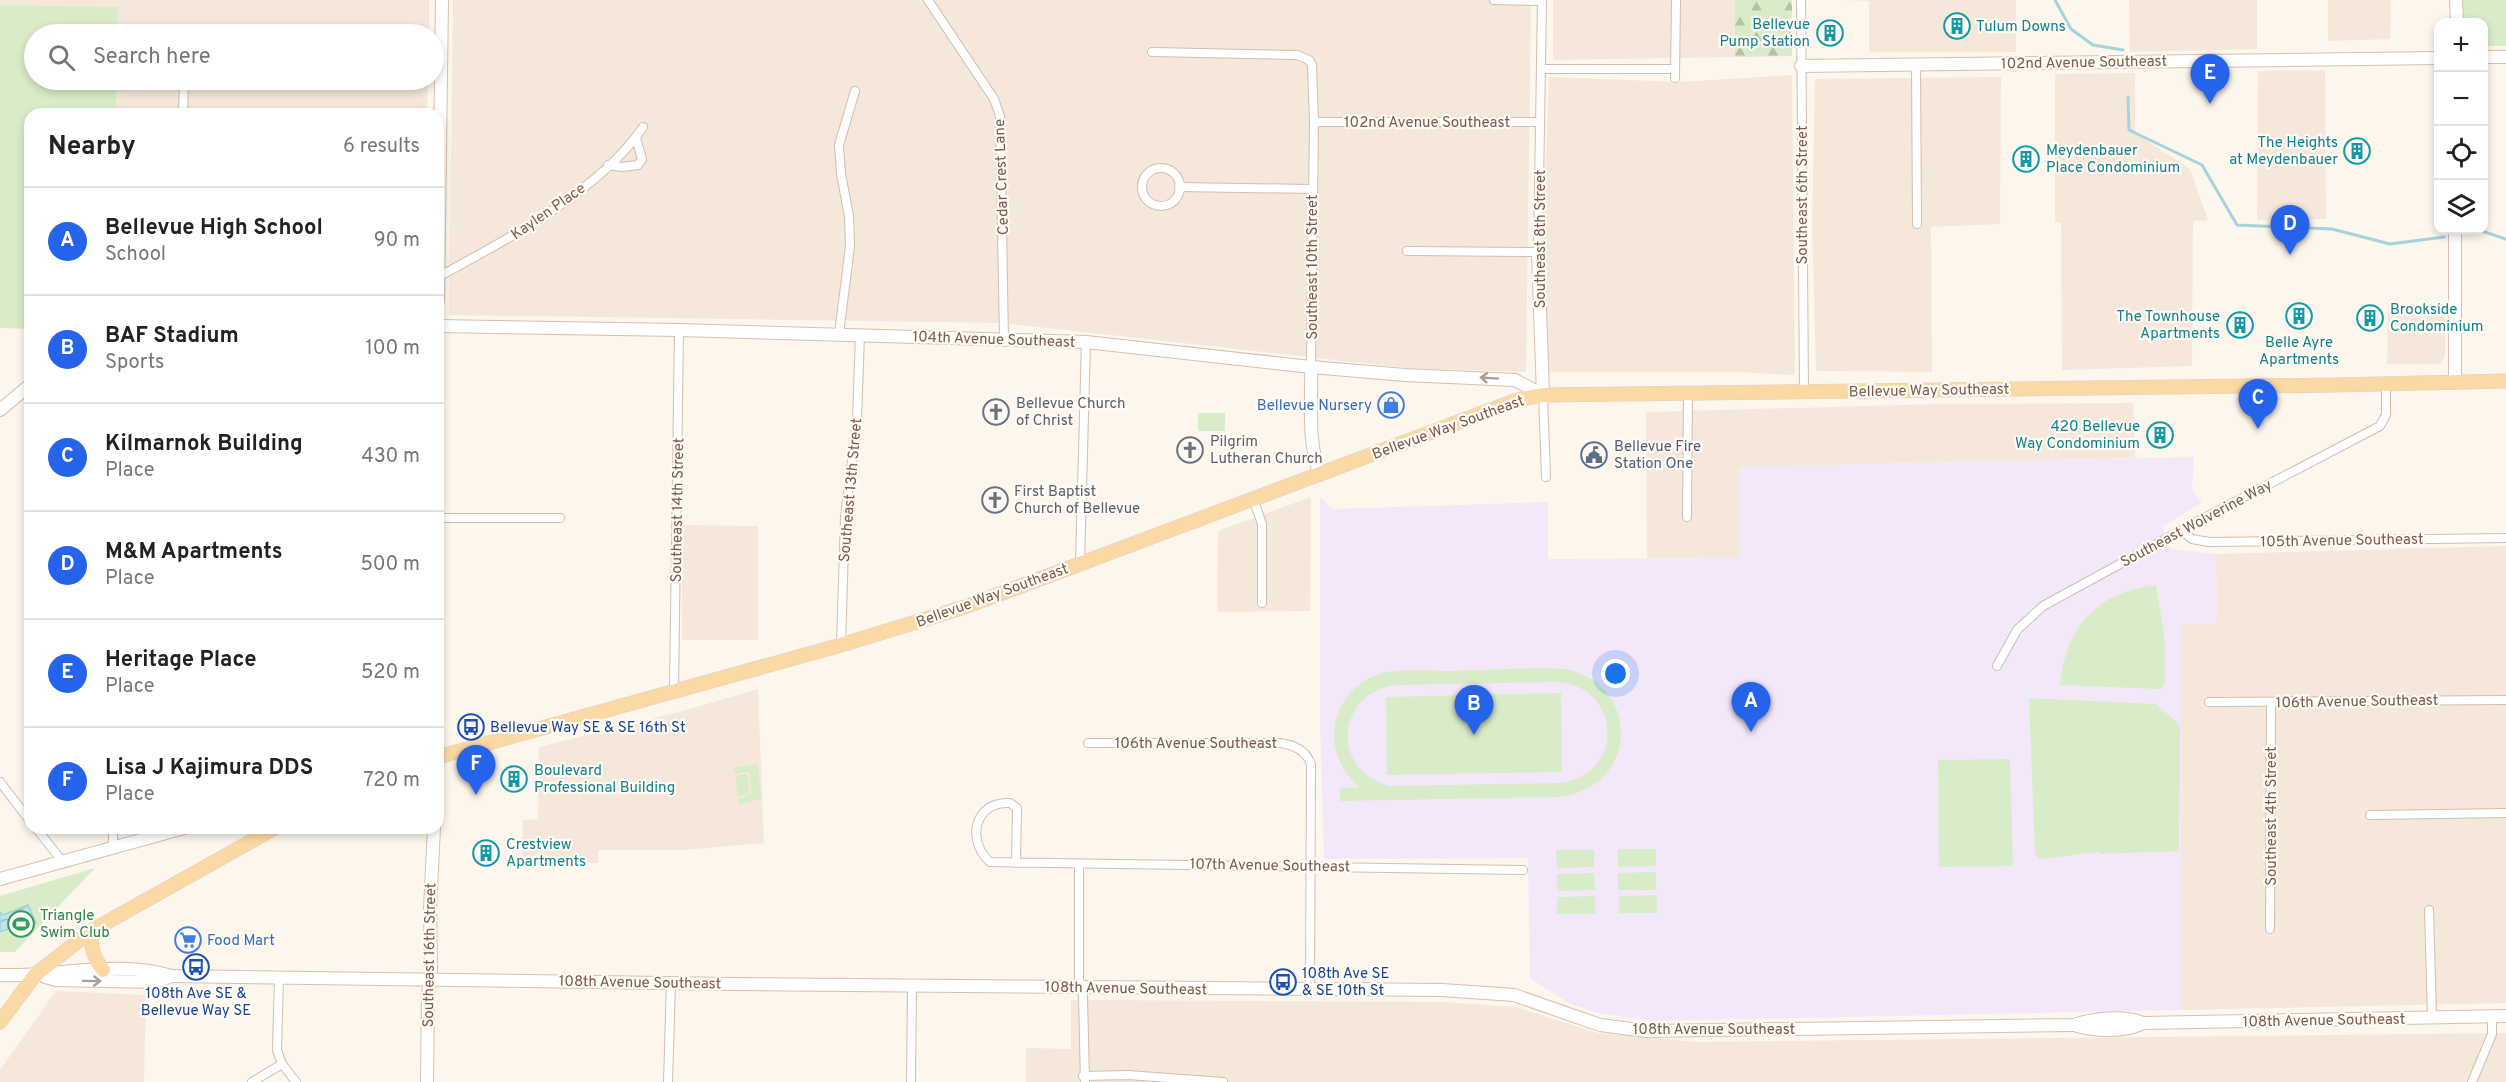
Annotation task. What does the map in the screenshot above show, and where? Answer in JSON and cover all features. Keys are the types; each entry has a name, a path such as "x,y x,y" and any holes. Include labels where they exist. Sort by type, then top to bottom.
{"main road":[{"name":"Bellevue Way Southeast","path":"444,755 841,645 965,607 1517,400 1543,395 2386,385 2506,381"},
{"path":"0,1022 35,975 91,932 264,834"},
{"path":"91,932 94,958 102,970"}],"street":[{"path":"442,0 442,24"},
{"name":"Cedar Crest Lane","path":"928,0 994,99 1000,116 1004,339"},
{"path":"1494,0 1542,0"},
{"name":"Southeast 8th Street","path":"1542,0 1538,252 1546,477"},
{"path":"1541,69 1675,73 1676,0"},
{"name":"Southeast 6th Street","path":"1801,0 1804,391"},
{"path":"2457,0 2457,18"},
{"name":"Southeast 10th Street","path":"1152,52 1297,55 1309,60 1314,71 1312,445 1320,475"},
{"name":"102nd Avenue Southeast","path":"1801,66 2434,57"},
{"path":"2488,57 2506,57"},
{"path":"1916,64 1917,224"},
{"path":"183,108 184,90"},
{"path":"440,90 440,108"},
{"path":"839,334 850,246 849,216 840,167 839,145 855,91"},
{"name":"102nd Avenue Southeast","path":"1314,122 1540,122"},
{"name":"Kaylen Place","path":"444,274 505,241 587,185 636,138 643,127"},
{"path":"608,165 622,167 638,165 642,159 636,138"},
{"path":"1160,168 1174,174 1179,187 1174,200 1161,206 1148,201 1142,188 1147,174 1160,168"},
{"path":"1179,187 1312,189"},
{"path":"2455,383 2456,234"},
{"path":"1407,251 1538,252"},
{"name":"104th Avenue Southeast","path":"444,326 860,334 1086,342 1311,367 1405,375 1515,380 1543,395"},
{"name":"Southeast 14th Street","path":"674,690 679,330"},
{"name":"Southeast 13th Street","path":"841,645 845,516 857,420 860,334"},
{"path":"1080,563 1086,342"},
{"name":"Southeast Wolverine Way","path":"1996,666 2017,630 2043,606 2380,426 2386,415 2386,385"},
{"path":"0,410 24,390"},
{"path":"1687,517 1688,392"},
{"path":"1253,498 1262,524 1262,603"},
{"path":"444,518 560,518"},
{"name":"105th Avenue Southeast","path":"2182,531 2192,539 2209,542 2506,538"},
{"name":"106th Avenue Southeast","path":"2209,702 2506,700"},
{"name":"Southeast 4th Street","path":"2270,929 2271,702"},
{"name":"106th Avenue Southeast","path":"1089,743 1280,743 1303,751 1311,765 1312,865"},
{"path":"0,782 24,813"},
{"name":"107th Avenue Southeast","path":"1016,863 1017,808 1010,802 992,805 985,810 977,827 976,840 979,849 990,862 1016,863 1079,864 1312,865 1523,870"},
{"path":"2370,815 2506,813"},
{"path":"41,834 62,861"},
{"path":"113,834 113,847"},
{"path":"0,879 162,834"},
{"name":"Southeast 16th Street","path":"427,1082 434,834"},
{"path":"1079,864 1084,1079 1140,1076 1224,1082"},
{"path":"1310,990 1312,865"},
{"path":"2429,910 2432,1017"},
{"name":"108th Avenue Southeast","path":"0,975 102,970 155,971 172,976 1498,993 1526,998 1600,1025 1646,1030 2074,1025 2087,1020 2134,1020 2143,1023 2506,1016"},
{"name":"108th Avenue Southeast","path":"35,975 56,980 145,982 155,982 172,976"},
{"path":"279,977 278,1050 282,1064 296,1082"},
{"path":"668,1082 671,982"},
{"path":"911,1082 912,986"},
{"path":"2472,1082 2492,1034 2492,1016"},
{"path":"252,1082 282,1064"}],"shaded area":[{"path":"0,0 429,0 429,24 117,24 117,7 0,5"},
{"path":"453,0 1531,0 1526,372 1407,368 1003,323 449,315"},
{"path":"1553,0 1735,0 1735,57 1553,60"},
{"path":"1840,0 2016,0 2016,52 1869,52 1869,1"},
{"path":"2129,0 2257,0 2257,49 2130,52"},
{"path":"2328,0 2391,0 2390,39 2328,41"},
{"path":"2325,70 2326,219 2257,220 2258,71"},
{"path":"2135,73 2135,133 2190,169 2208,220 2193,221 2192,366 2062,370 2061,223 2055,222 2055,74"},
{"path":"1792,75 1795,375 1734,372 1548,372 1542,261 1549,77 1680,82"},
{"path":"2001,77 2000,224 1931,227 1932,372 1816,371 1812,226 1815,79"},
{"path":"117,90 428,90 427,108 116,108"},
{"path":"2388,304 2445,304 2445,356 2441,364 2387,364"},
{"path":"2133,403 2135,458 1740,467 1741,558 1647,558 1646,412 1938,404"},
{"path":"2194,457 2192,490 2202,502 2162,527 2171,549 2216,554 2217,624 2181,625 2181,1010 1652,1021 1603,1014 1570,1004 1530,978 1528,858 1324,859 1320,723 1320,497 1333,509 1548,502 1548,559 1740,558 1739,467"},
{"path":"1311,497 1310,611 1217,612 1218,531"},
{"path":"682,525 758,526 758,640 682,640"},
{"path":"2506,546 2506,1003 2181,1010 2181,624 2217,624 2216,554"},
{"path":"758,689 764,843 682,850 598,850 598,863 522,864 523,820 538,819 539,747 683,711"},
{"path":"56,991 146,995 144,1082 0,1082 0,1070"},
{"path":"1071,1000 1444,1002 1515,1007 1598,1033 1698,1042 2506,1033 2506,1082 1026,1082 1026,1048 1071,1049"}],"green space":[{"path":"1735,0 1792,0 1792,56 1735,57"},
{"path":"2463,0 2506,0 2506,46 2488,46 2488,18 2463,18"},
{"path":"0,5 118,7 117,24 24,24 24,90 117,90 116,108 24,108 24,329 0,328"},
{"path":"1198,413 1225,413 1225,431 1198,431"},
{"path":"2156,585 2165,640 2165,684 2160,689 2060,685 2069,646 2077,629 2088,616 2101,604 2117,595"},
{"path":"1566,669 1591,679 1608,695 1618,715 1621,736 1616,757 1604,776 1585,790 1559,797 1340,801 1340,788 1359,787 1342,767 1336,751 1335,725 1340,708 1349,694 1369,678 1402,671","holes":["1557,682 1579,687 1594,699 1604,714 1608,732 1605,749 1596,765 1581,777 1559,783 1391,786 1371,778 1357,766 1350,750 1348,733 1352,717 1361,702 1376,691 1397,685"]},
{"path":"1561,693 1562,772 1387,775 1386,697"},
{"path":"2029,698 2156,704 2180,725 2179,851 2100,854 2099,852 2039,859 2035,854"},
{"path":"2010,759 2013,866 1939,867 1938,760"},
{"path":"758,764 761,799 739,804 738,800 752,793 750,774 747,772 735,774 734,768"},
{"path":"735,776 748,776 749,793 738,797"},
{"path":"1618,849 1656,849 1656,866 1618,867"},
{"path":"1556,850 1594,850 1594,867 1557,868"},
{"name":"Triangle Swim Club","path":"95,868 15,952 0,952 0,896"},
{"path":"1656,872 1656,890 1618,890 1618,873"},
{"path":"1594,873 1595,890 1557,891 1557,874"},
{"path":"1657,895 1657,913 1619,913 1619,896"},
{"path":"1595,896 1595,914 1557,914 1557,897"}],"water":[{"path":"28,905 36,923 24,929 19,925 0,932 0,912 3,915"}],"waterway":[{"path":"2055,0 2071,29 2093,45 2123,50"},
{"path":"2128,97 2129,130 2202,165 2237,225 2332,229 2390,244 2444,237"},
{"path":"2488,233 2506,239"}],"place":[{"name":"Tulum Downs","path":"1957,26"},
{"name":"Bellevue Pump Station","path":"1830,33"},
{"name":"Heritage Place","path":"2210,104"},
{"name":"The Heights at Meydenbauer","path":"2357,151"},
{"name":"Meydenbauer Place Condominium","path":"2026,159"},
{"name":"M&M Apartments","path":"2290,255"},
{"name":"Belle Ayre Apartments","path":"2299,316"},
{"name":"Brookside Condominium","path":"2370,318"},
{"name":"The Townhouse Apartments","path":"2240,325"},
{"name":"Bellevue Nursery","path":"1391,405"},
{"name":"Bellevue Church of Christ","path":"996,412"},
{"name":"Kilmarnok Building","path":"2258,429"},
{"name":"420 Bellevue Way Condominium","path":"2160,435"},
{"name":"Pilgrim Lutheran Church","path":"1190,450"},
{"name":"Bellevue Fire Station One","path":"1594,455"},
{"name":"First Baptist Church of Bellevue","path":"995,500"},
{"name":"Bellevue Way SE & SE 16th St","path":"471,727"},
{"name":"Bellevue High School","path":"1751,732"},
{"name":"BAF Stadium","path":"1474,735"},
{"name":"Boulevard Professional Building","path":"514,779"},
{"name":"Lisa J Kajimura DDS","path":"476,795"},
{"name":"Crestview Apartments","path":"486,853"},
{"name":"Triangle Swim Club","path":"21,924"},
{"name":"Food Mart","path":"188,940"},
{"name":"108th Ave SE & Bellevue Way SE","path":"196,967"},
{"name":"108th Ave SE & SE 10th St","path":"1283,982"}]}
